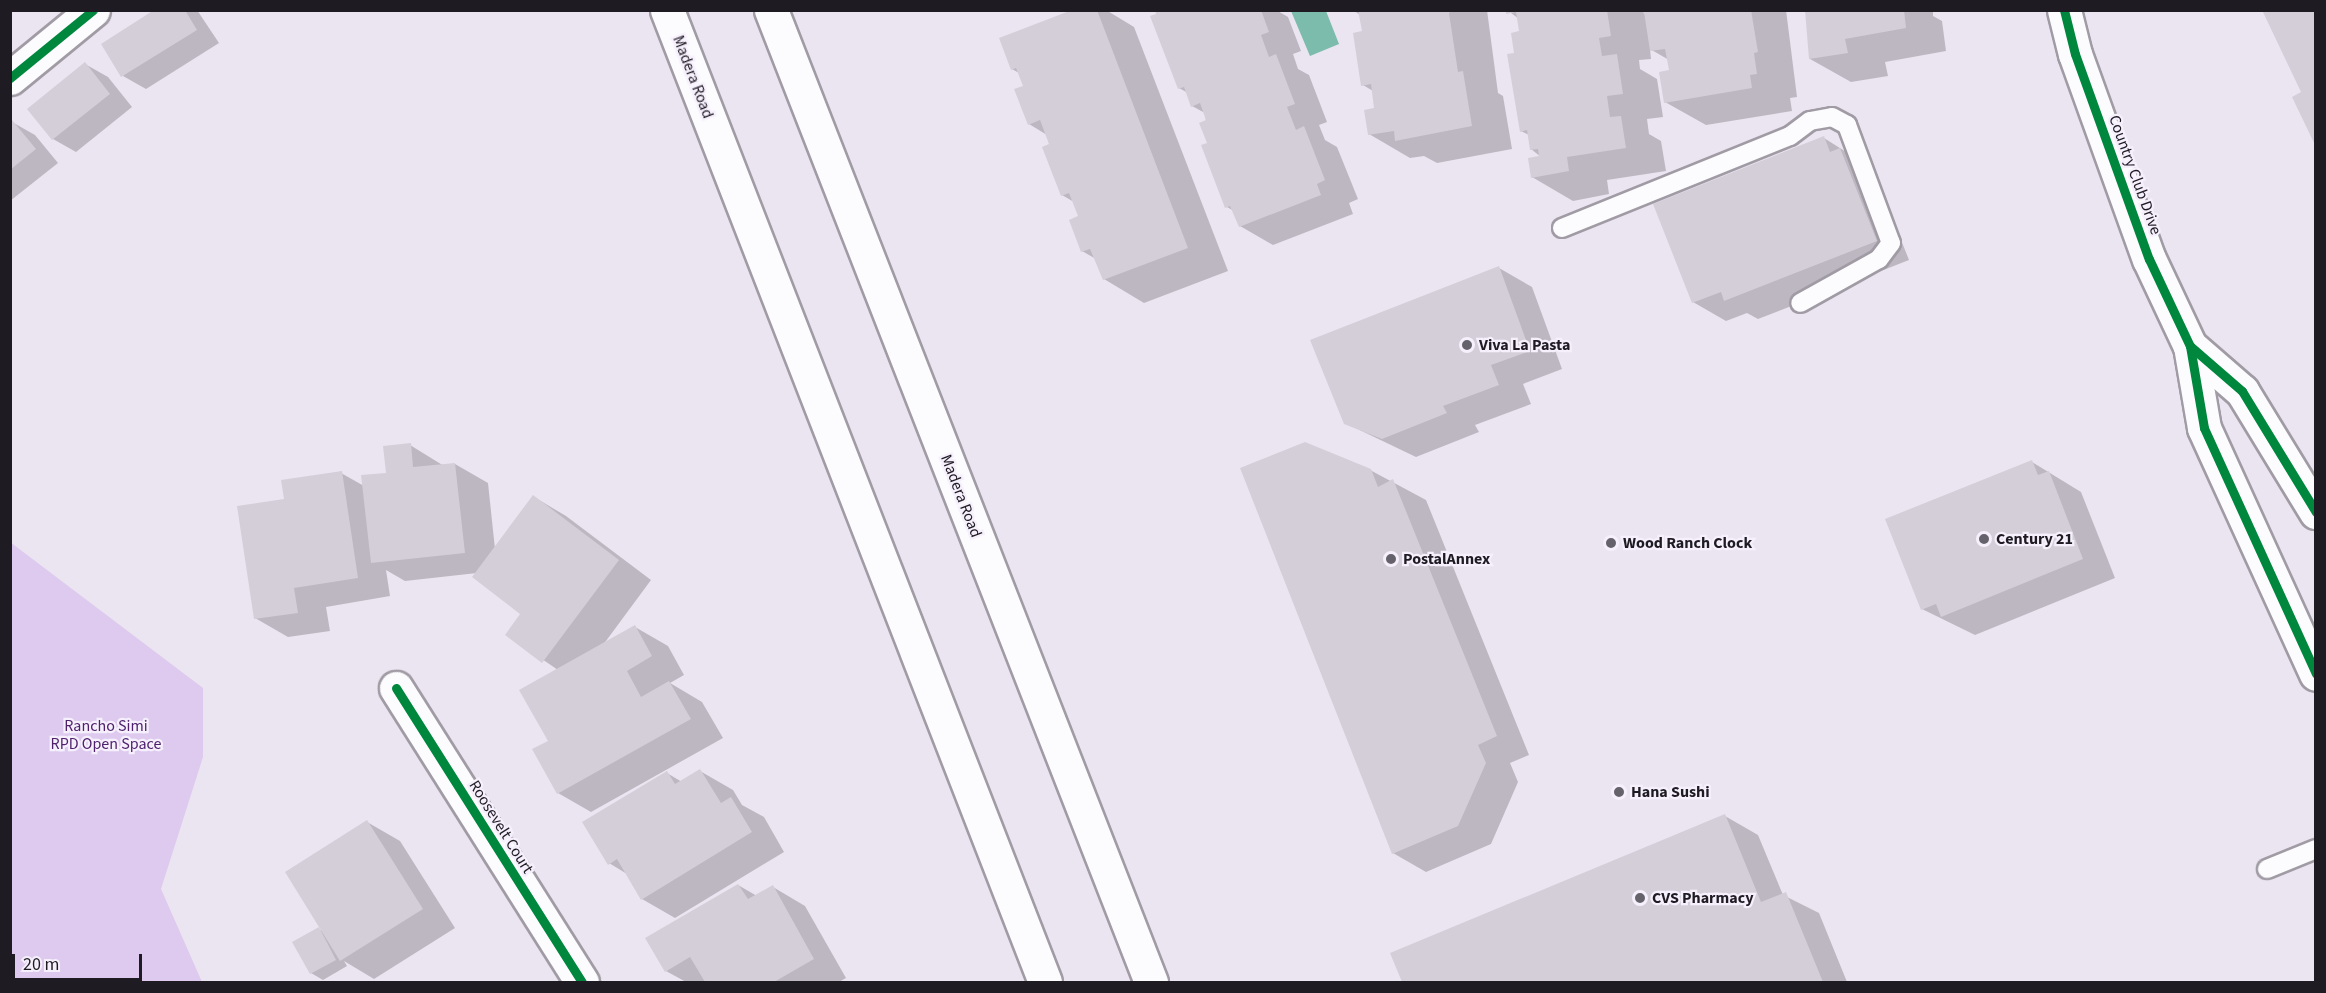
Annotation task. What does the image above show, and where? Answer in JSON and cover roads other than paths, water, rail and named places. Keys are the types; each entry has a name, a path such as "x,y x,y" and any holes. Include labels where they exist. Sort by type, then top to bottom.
{"main road":[{"path":"10,78 93,10"},
{"name":"Madera Road","path":"667,10 1046,982"},
{"name":"Madera Road","path":"771,10 1150,982"},
{"name":"Country Club Drive","path":"2064,10 2075,54 2149,259 2190,346 2204,428 2316,674"},
{"name":"Country Club Drive","path":"2190,346 2242,391 2316,512"},
{"name":"Roosevelt Court","path":"396,688 582,982"}],"lane":[{"path":"1562,228 1790,136 1810,120 1832,117 1846,125 1891,243 1880,259 1800,303"},
{"path":"2267,869 2316,849"}],"place":[{"name":"Viva La Pasta","path":"1467,345"},
{"name":"Century 21","path":"1984,539"},
{"name":"Wood Ranch Clock","path":"1611,543"},
{"name":"PostalAnnex","path":"1391,559"},
{"name":"Hana Sushi","path":"1619,792"},
{"name":"CVS Pharmacy","path":"1640,898"}],"park label":[{"name":"Rancho Simi RPD Open Space","path":"106,735"}]}
